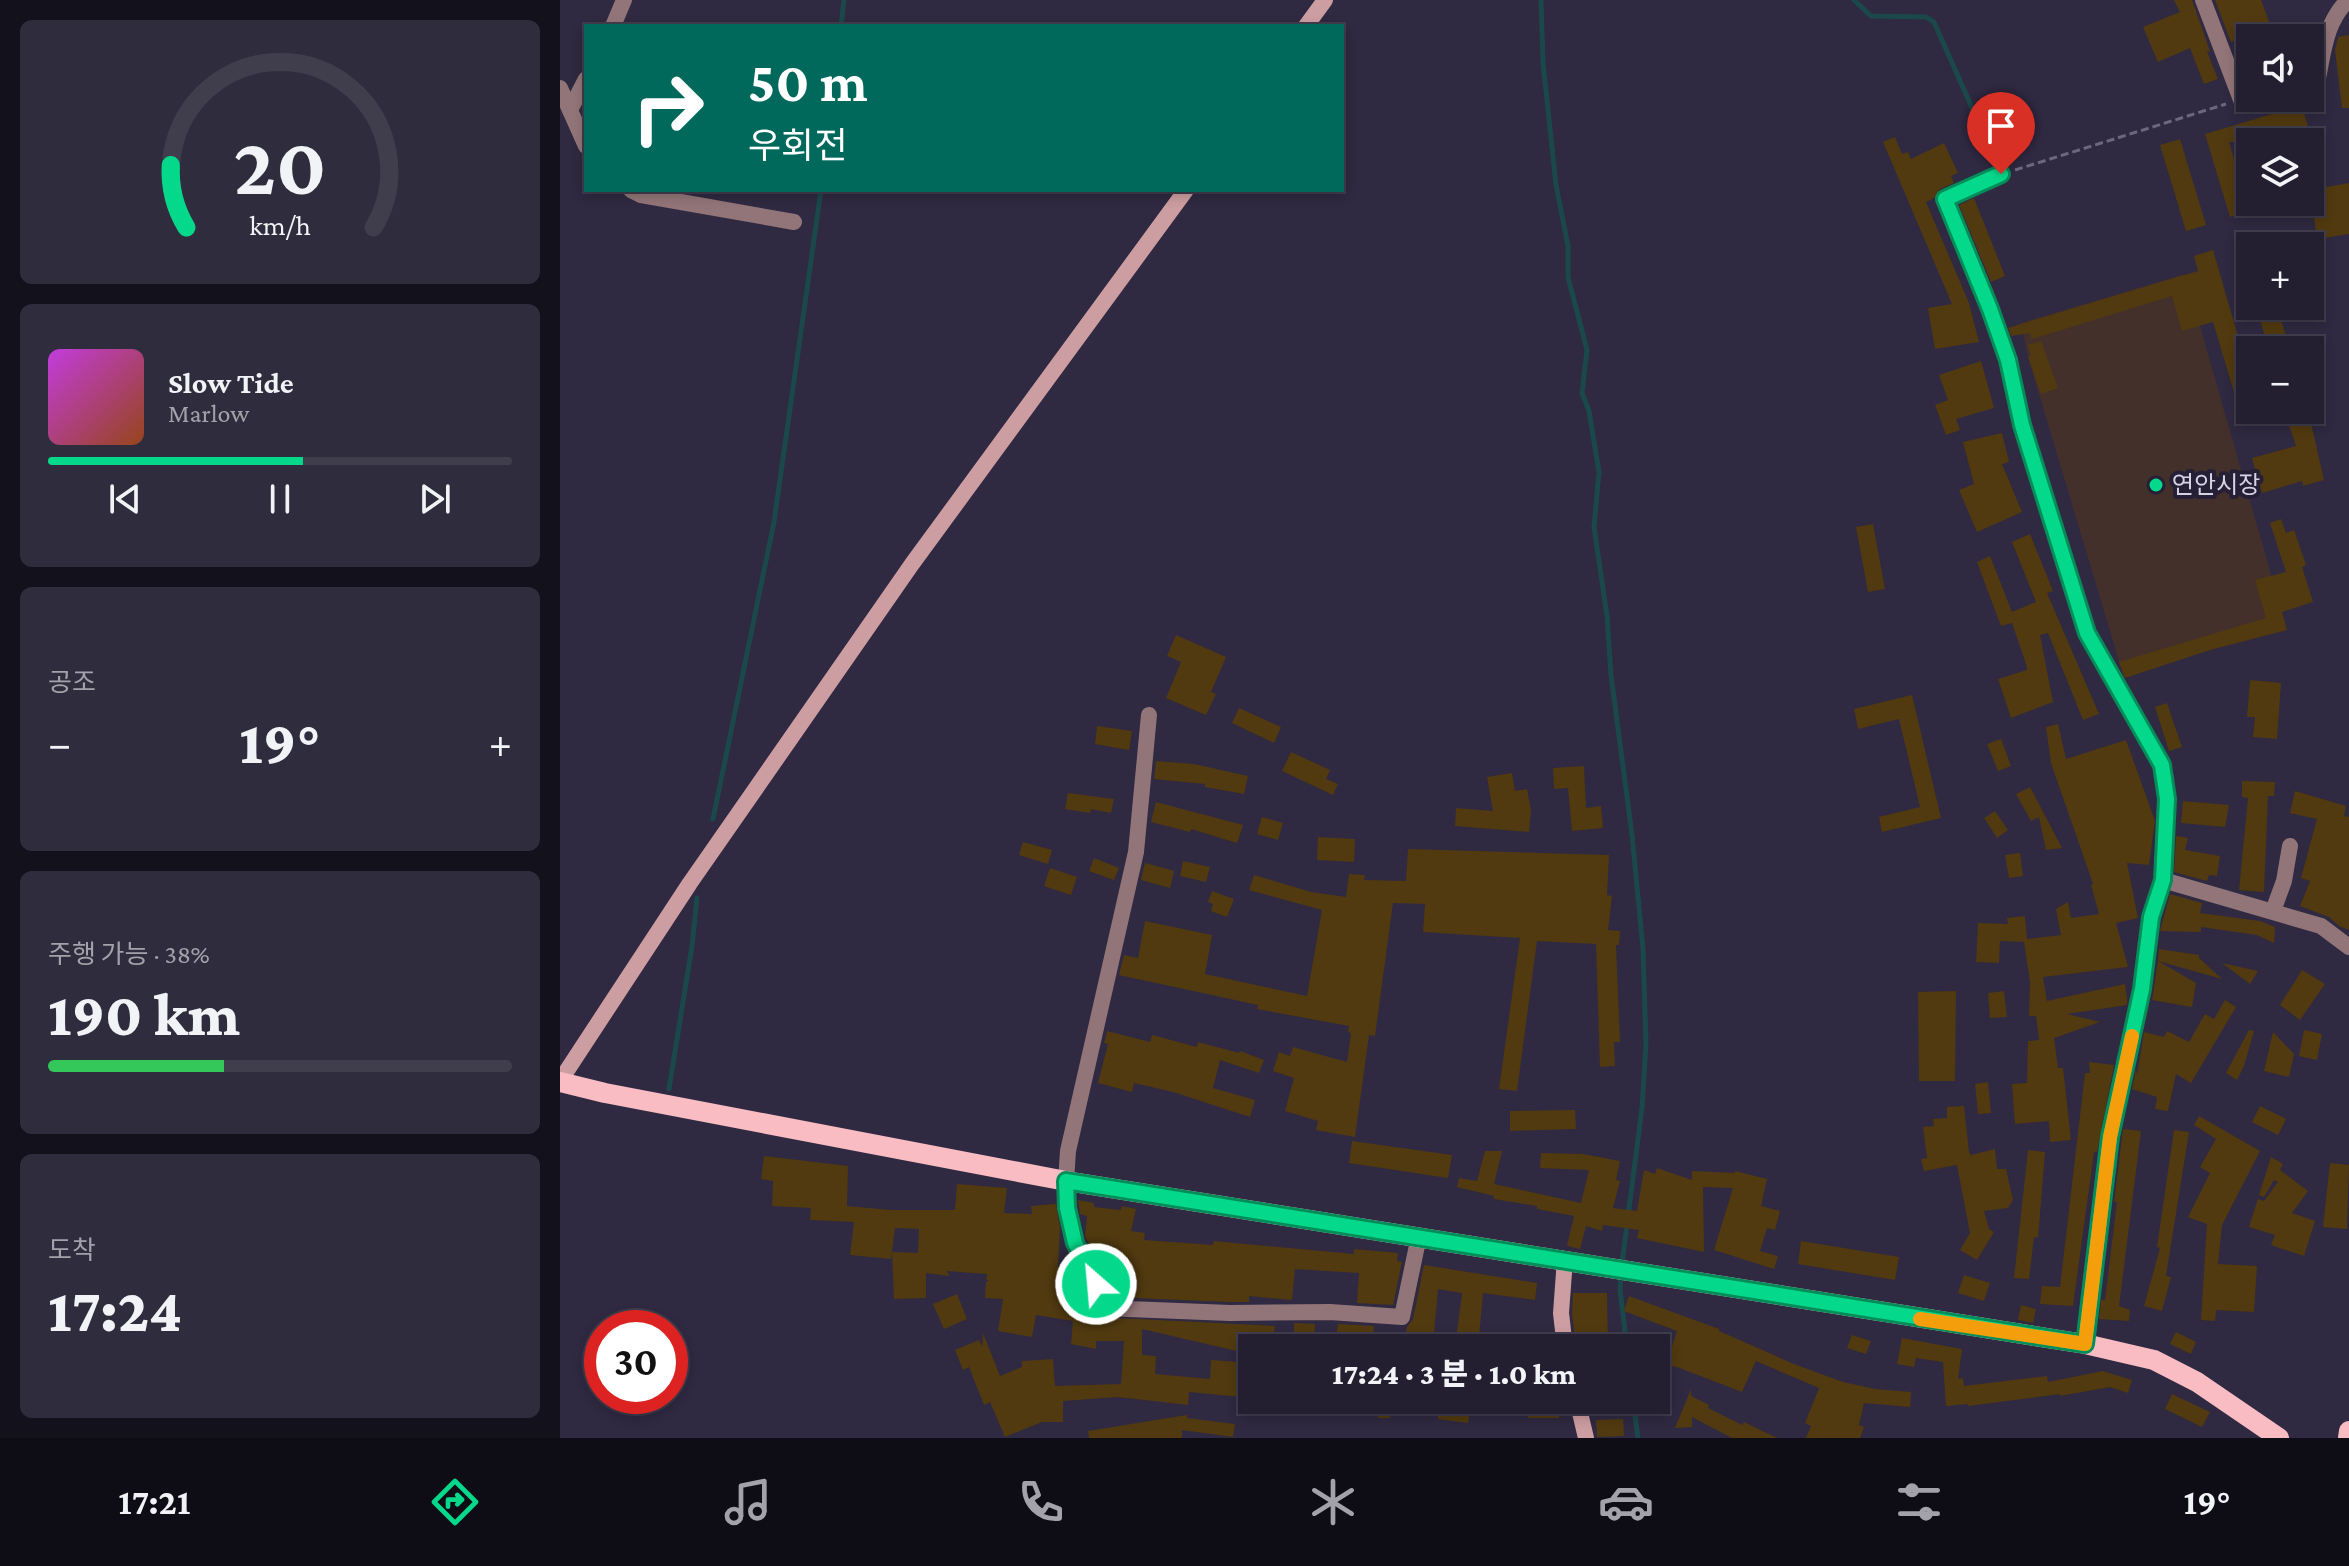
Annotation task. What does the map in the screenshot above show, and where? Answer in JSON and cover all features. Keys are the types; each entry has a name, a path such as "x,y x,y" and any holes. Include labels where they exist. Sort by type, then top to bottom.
{"main road":[{"path":"1307,24 1325,0"},
{"path":"1185,192 912,564 690,883 560,1082 1066,1181 2085,1344 2154,1360 2197,1382 2279,1438"},
{"path":"1563,1334 1561,1313 1565,1259"},
{"path":"1580,1414 1586,1438"},
{"path":"2348,1438 2349,1431"}],"street":[{"path":"614,24 624,0"},
{"path":"2203,0 2236,73"},
{"path":"2324,45 2337,10 2348,0"},
{"path":"570,110 584,83"},
{"path":"560,88 584,142"},
{"path":"2001,174 1945,199 2008,360 2022,425 2087,633 2162,765 2167,810 2163,880 2151,917 2142,989 2110,1137 2085,1344"},
{"path":"635,192 794,222"},
{"path":"1149,715 1136,852 1068,1151 1067,1208 1075,1243 1096,1284 1103,1308 1230,1313 1330,1312 1402,1317 1419,1236"},
{"path":"2273,911 2284,881 2290,846"},
{"path":"2163,880 2321,926 2349,947"}],"path":[{"path":"2001,174 2236,103"}],"shaded area":[{"name":"연안시장","path":"2185,274 2287,630 2196,654 2124,678 2028,357 2021,323"}],"building":[{"path":"2174,0 2192,0 2218,79 2204,84 2190,48 2158,62 2143,27 2180,12"},
{"path":"2215,0 2261,0 2270,24 2236,24 2236,40 2231,42"},
{"path":"2349,35 2349,108 2342,108 2335,50 2338,37"},
{"path":"2279,112 2304,112 2308,128 2236,128 2236,142 2229,142 2236,166 2236,215 2230,217 2205,134"},
{"path":"1895,137 1902,154 1908,152 1911,159 1944,143 1958,173 1951,176 1954,183 1940,189 1934,198 1926,202 1969,303 1979,342 1935,349 1928,308 1952,304 1883,142"},
{"path":"2180,139 2206,225 2186,231 2160,145"},
{"path":"2349,183 2349,234 2324,238 2324,232 2316,232 2314,216 2324,216 2324,187"},
{"path":"1974,198 2005,276 1991,282 1959,205"},
{"path":"2213,250 2238,336 2236,391 2213,322 2182,331 2172,296 2032,339 2030,333 2011,336 2008,328 2198,271 2194,256"},
{"path":"2260,320 2281,320 2286,336 2265,336"},
{"path":"2041,341 2058,388 2041,394 2028,357 2031,356 2028,345"},
{"path":"1981,361 1994,408 1956,419 1960,430 1946,435 1935,405 1948,400 1939,375"},
{"path":"2289,424 2311,424 2324,480 2303,486 2302,481 2262,493 2252,458 2296,446"},
{"path":"2002,433 2009,462 2002,464 2022,512 1977,532 1959,490 1974,484 1963,442"},
{"path":"2281,519 2286,533 2294,530 2306,565 2302,567 2313,602 2282,612 2287,630 2213,649 2125,678 2119,662 2266,618 2255,580 2286,572 2270,523"},
{"path":"1873,524 1885,589 1868,592 1856,527"},
{"path":"2030,534 2053,591 2047,593 2099,714 2083,720 2048,633 2040,635 2053,702 2011,718 1998,679 2027,670 2026,664 2012,623 2001,626 1977,562 1990,556 2012,612 2036,602 2012,542"},
{"path":"1176,635 1226,657 1211,692 1216,694 1206,715 1166,698 1181,662 1167,656"},
{"path":"2250,680 2281,683 2277,739 2253,737 2255,717 2247,717"},
{"path":"1912,695 1941,818 1882,832 1879,817 1920,807 1899,719 1858,729 1854,709"},
{"path":"2167,703 2182,747 2169,751 2155,707"},
{"path":"1239,708 1281,727 1274,743 1232,723"},
{"path":"2058,724 2066,759 2126,740 2155,821 2149,865 2127,863 2138,918 2116,923 2128,967 2043,977 2047,1001 2125,984 2127,999 2127,1005 2067,1014 2100,1022 2054,1038 2058,1068 2063,1068 2071,1140 2050,1142 2049,1121 2015,1124 2012,1084 2027,1083 2028,1041 2039,1040 2036,1016 2029,1016 2030,982 2024,942 2000,941 1999,963 1976,962 1978,923 2008,924 2007,918 2025,916 2027,939 2061,935 2056,909 2068,902 2071,918 2099,914 2093,884 2051,763 2046,727"},
{"path":"1097,726 1132,731 1129,750 1095,744"},
{"path":"2001,739 2011,766 1998,771 1987,744"},
{"path":"1291,752 1330,770 1326,779 1338,784 1333,795 1282,771"},
{"path":"1156,761 1194,764 1248,776 1244,794 1205,787 1205,784 1154,779"},
{"path":"1584,766 1586,808 1601,806 1603,828 1572,831 1568,788 1554,789 1553,768"},
{"path":"1512,773 1515,791 1527,789 1531,810 1529,832 1455,826 1456,808 1493,811 1487,777"},
{"path":"2242,781 2275,782 2274,796 2268,796 2264,892 2239,890 2248,798 2242,797"},
{"path":"2030,787 2062,848 2046,850 2039,817 2031,821 2016,794"},
{"path":"2295,791 2346,806 2344,816 2349,817 2349,930 2329,917 2300,906 2310,881 2301,878 2317,819 2290,813"},
{"path":"1068,793 1114,799 1111,813 1065,809"},
{"path":"2183,801 2229,805 2225,827 2181,823"},
{"path":"1156,802 1243,825 1237,843 1191,829 1190,832 1151,822"},
{"path":"1995,811 2008,830 1997,838 1984,818"},
{"path":"1262,817 1283,823 1278,840 1257,834"},
{"path":"2176,836 2188,838 2185,850 2220,856 2217,876 2209,875 2207,881 2174,872"},
{"path":"1318,837 1355,839 1354,862 1317,860"},
{"path":"1023,842 1052,850 1048,864 1019,855"},
{"path":"1408,849 1609,855 1607,895 1612,896 1608,930 1620,931 1619,945 1616,945 1620,1042 1614,1042 1615,1066 1600,1067 1596,944 1537,941 1517,1091 1499,1089 1520,938 1423,932 1425,904 1393,903 1375,1036 1369,1035 1355,1137 1316,1130 1318,1121 1285,1111 1294,1078 1273,1071 1279,1052 1290,1056 1293,1047 1347,1062 1349,1026 1257,1009 1258,1005 1119,975 1124,955 1138,958 1145,921 1212,935 1205,974 1307,996 1322,910 1249,890 1254,875 1311,892 1346,897 1349,874 1365,875 1364,880 1406,881"},
{"path":"2020,853 2023,876 2009,878 2005,855"},
{"path":"1094,858 1119,868 1114,880 1089,871"},
{"path":"1183,861 1210,867 1206,882 1180,876"},
{"path":"1145,863 1174,871 1170,888 1141,880"},
{"path":"1050,868 1077,877 1071,895 1044,886"},
{"path":"1212,891 1234,899 1227,917 1211,911 1213,904 1208,902"},
{"path":"2170,894 2202,903 2200,913 2260,921 2275,927 2274,943 2257,935 2201,927 2201,932 2160,931"},
{"path":"2159,949 2199,955 2222,979 2158,961"},
{"path":"2158,961 2196,983 2192,1007 2152,1000"},
{"path":"2222,963 2258,971 2250,984"},
{"path":"2302,970 2325,984 2300,1020 2280,1005"},
{"path":"1956,991 1955,1081 1919,1081 1918,992"},
{"path":"2004,991 2007,1017 1990,1018 1988,993"},
{"path":"2225,1000 2236,1007 2191,1083 2176,1074 2168,1111 2155,1109 2157,1097 2132,1089 2144,1032 2164,1037 2167,1031 2189,1042 2205,1014 2214,1019"},
{"path":"2249,1030 2254,1031 2237,1080 2226,1073"},
{"path":"2304,1030 2322,1034 2317,1060 2299,1056"},
{"path":"1107,1031 1150,1042 1152,1035 1197,1047 1198,1042 1264,1060 1259,1073 1220,1060 1213,1088 1255,1100 1250,1117 1134,1083 1132,1092 1098,1083 1108,1044 1104,1043"},
{"path":"2273,1032 2294,1054 2289,1077 2264,1071"},
{"path":"2089,1062 2114,1065 2097,1152 2094,1152 2073,1306 2040,1304 2042,1286 2060,1287 2085,1073 2090,1073"},
{"path":"1988,1082 1991,1113 1978,1114 1975,1084"},
{"path":"1964,1106 1969,1152 1971,1155 1995,1149 1997,1169 2006,1169 2013,1200 2008,1208 1984,1211 1989,1229 1994,1232 1977,1260 1960,1250 1970,1233 1957,1165 1924,1171 1921,1159 1927,1158 1923,1127 1934,1126 1933,1119 1947,1118 1947,1107"},
{"path":"2260,1106 2286,1119 2278,1135 2252,1122"},
{"path":"1575,1110 1576,1129 1510,1131 1510,1111"},
{"path":"2199,1116 2260,1151 2222,1225 2218,1264 2257,1266 2254,1312 2216,1310 2215,1321 2201,1320 2207,1224 2188,1217 2210,1173 2200,1167 2216,1139 2194,1125"},
{"path":"2123,1129 2141,1131 2119,1306 2130,1310 2129,1321 2099,1319 2101,1300 2105,1300"},
{"path":"2174,1130 2189,1132 2166,1276 2171,1277 2162,1311 2144,1306 2160,1248 2157,1247"},
{"path":"1352,1141 1452,1155 1448,1178 1349,1163"},
{"path":"2028,1150 2045,1152 2038,1238 2034,1237 2029,1279 2014,1278"},
{"path":"1485,1151 1502,1151 1494,1184 1581,1203 1589,1170 1540,1168 1541,1153 1583,1154 1620,1161 1616,1180 1620,1181 1613,1208 1637,1211 1644,1170 1655,1174 1657,1168 1692,1180 1692,1171 1735,1171 1767,1179 1761,1206 1780,1211 1775,1230 1767,1228 1760,1251 1778,1256 1774,1269 1714,1250 1733,1188 1703,1187 1704,1252 1637,1238 1639,1230 1603,1225 1602,1231 1586,1226 1580,1249 1567,1246 1574,1216 1494,1199 1494,1196 1457,1187 1459,1178 1477,1181"},
{"path":"764,1156 848,1166 847,1206 955,1210 957,1184 1007,1188 1004,1213 1032,1214 1031,1206 1056,1204 1060,1227 1058,1267 1076,1268 1097,1317 1275,1326 1274,1334 1238,1334 1238,1351 1142,1329 1142,1355 1156,1356 1155,1374 1210,1379 1211,1360 1238,1362 1238,1397 1189,1392 1188,1405 1118,1397 1063,1401 1063,1422 1042,1422 1005,1437 990,1402 984,1405 969,1367 963,1370 955,1350 979,1340 982,1347 983,1333 1000,1376 1022,1367 1022,1361 1053,1359 1055,1386 1121,1384 1124,1341 1096,1341 1096,1349 1071,1344 1073,1321 1036,1315 1032,1337 998,1331 1003,1299 985,1298 986,1282 989,1280 986,1280 987,1274 947,1271 949,1276 926,1273 926,1298 894,1299 892,1252 918,1253 919,1229 895,1228 891,1259 850,1255 854,1222 810,1220 811,1208 772,1206 773,1181 761,1179"},
{"path":"2271,1157 2283,1164 2280,1170 2308,1191 2292,1213 2315,1221 2304,1256 2271,1245 2275,1235 2249,1227 2258,1199 2264,1201 2278,1182 2274,1180 2264,1197 2259,1195"},
{"path":"2330,1163 2349,1165 2347,1229 2323,1227"},
{"path":"1078,1200 1094,1203 1094,1207 1136,1209 1131,1231 1145,1233 1144,1240 1213,1245 1214,1241 1354,1254 1354,1249 1398,1253 1397,1261 1402,1262 1393,1305 1357,1303 1359,1273 1295,1269 1292,1300 1249,1296 1249,1302 1111,1297 1104,1276 1108,1276 1111,1252 1091,1249 1085,1236 1087,1216 1080,1214"},
{"path":"1801,1241 1899,1257 1895,1280 1798,1264"},
{"path":"1424,1265 1537,1283 1535,1300 1483,1293 1479,1334 1457,1334 1462,1293 1438,1289 1434,1334 1406,1334 1413,1319"},
{"path":"1964,1275 1990,1283 1984,1301 1958,1293"},
{"path":"1573,1293 1607,1293 1608,1334 1574,1334"},
{"path":"957,1294 967,1319 944,1329 933,1304"},
{"path":"1629,1296 1719,1329 1794,1364 1843,1382 1911,1392 1910,1407 1864,1403 1859,1425 1864,1427 1860,1438 1806,1438 1811,1426 1805,1423 1819,1388 1756,1361 1742,1392 1670,1366 1670,1353 1677,1331 1624,1311"},
{"path":"2021,1305 2036,1309 2033,1323 2018,1320"},
{"path":"1294,1323 1315,1324 1314,1334 1294,1334"},
{"path":"1338,1324 1374,1326 1373,1334 1336,1334"},
{"path":"2176,1332 2196,1342 2191,1354 2170,1344"},
{"path":"1852,1335 1871,1341 1866,1354 1847,1348"},
{"path":"1902,1338 1962,1349 1958,1379 1963,1378 1964,1386 2047,1376 2048,1382 2103,1371 2132,1380 2128,1393 2110,1387 2060,1396 1946,1406 1943,1362 1916,1358 1914,1367 1897,1364"},
{"path":"1691,1389 1691,1396 1709,1405 1708,1408 1777,1438 1732,1438 1692,1417 1692,1427 1675,1428"},
{"path":"2172,1394 2210,1412 2202,1427 2165,1409"},
{"path":"1377,1414 1391,1414 1390,1418 1378,1418"},
{"path":"1438,1414 1469,1414 1468,1423 1438,1419"},
{"path":"1528,1414 1559,1414 1559,1418 1528,1418"},
{"path":"1187,1415 1187,1418 1235,1424 1233,1437 1182,1430 1182,1438 1089,1438 1088,1431"},
{"path":"1623,1419 1624,1436 1597,1437 1596,1420"}],"waterway":[{"path":"841,24 844,0"},
{"path":"1541,0 1543,63 1556,185 1568,246 1568,277 1587,350 1582,393 1589,411 1599,472 1594,527 1607,616 1643,949 1646,1044 1642,1108 1622,1263"},
{"path":"1854,0 1871,16 1926,17 1934,22 1996,162"},
{"path":"713,819 774,522 821,192"},
{"path":"669,1089 697,898"},
{"path":"1621,1273 1625,1334"},
{"path":"1635,1414 1638,1438"}],"slow traffic":[{"path":"1920,1319 2085,1344 2110,1137 2132,1036"}],"place":[{"name":"연안시장","path":"2156,485"}],"route":[{"path":"1096,1284 1075,1243 1067,1208 1066,1181 2085,1344 2110,1137 2142,989 2151,917 2163,880 2167,799 2162,765 2087,633 2022,425 2008,360 1945,199 2001,174"}]}
